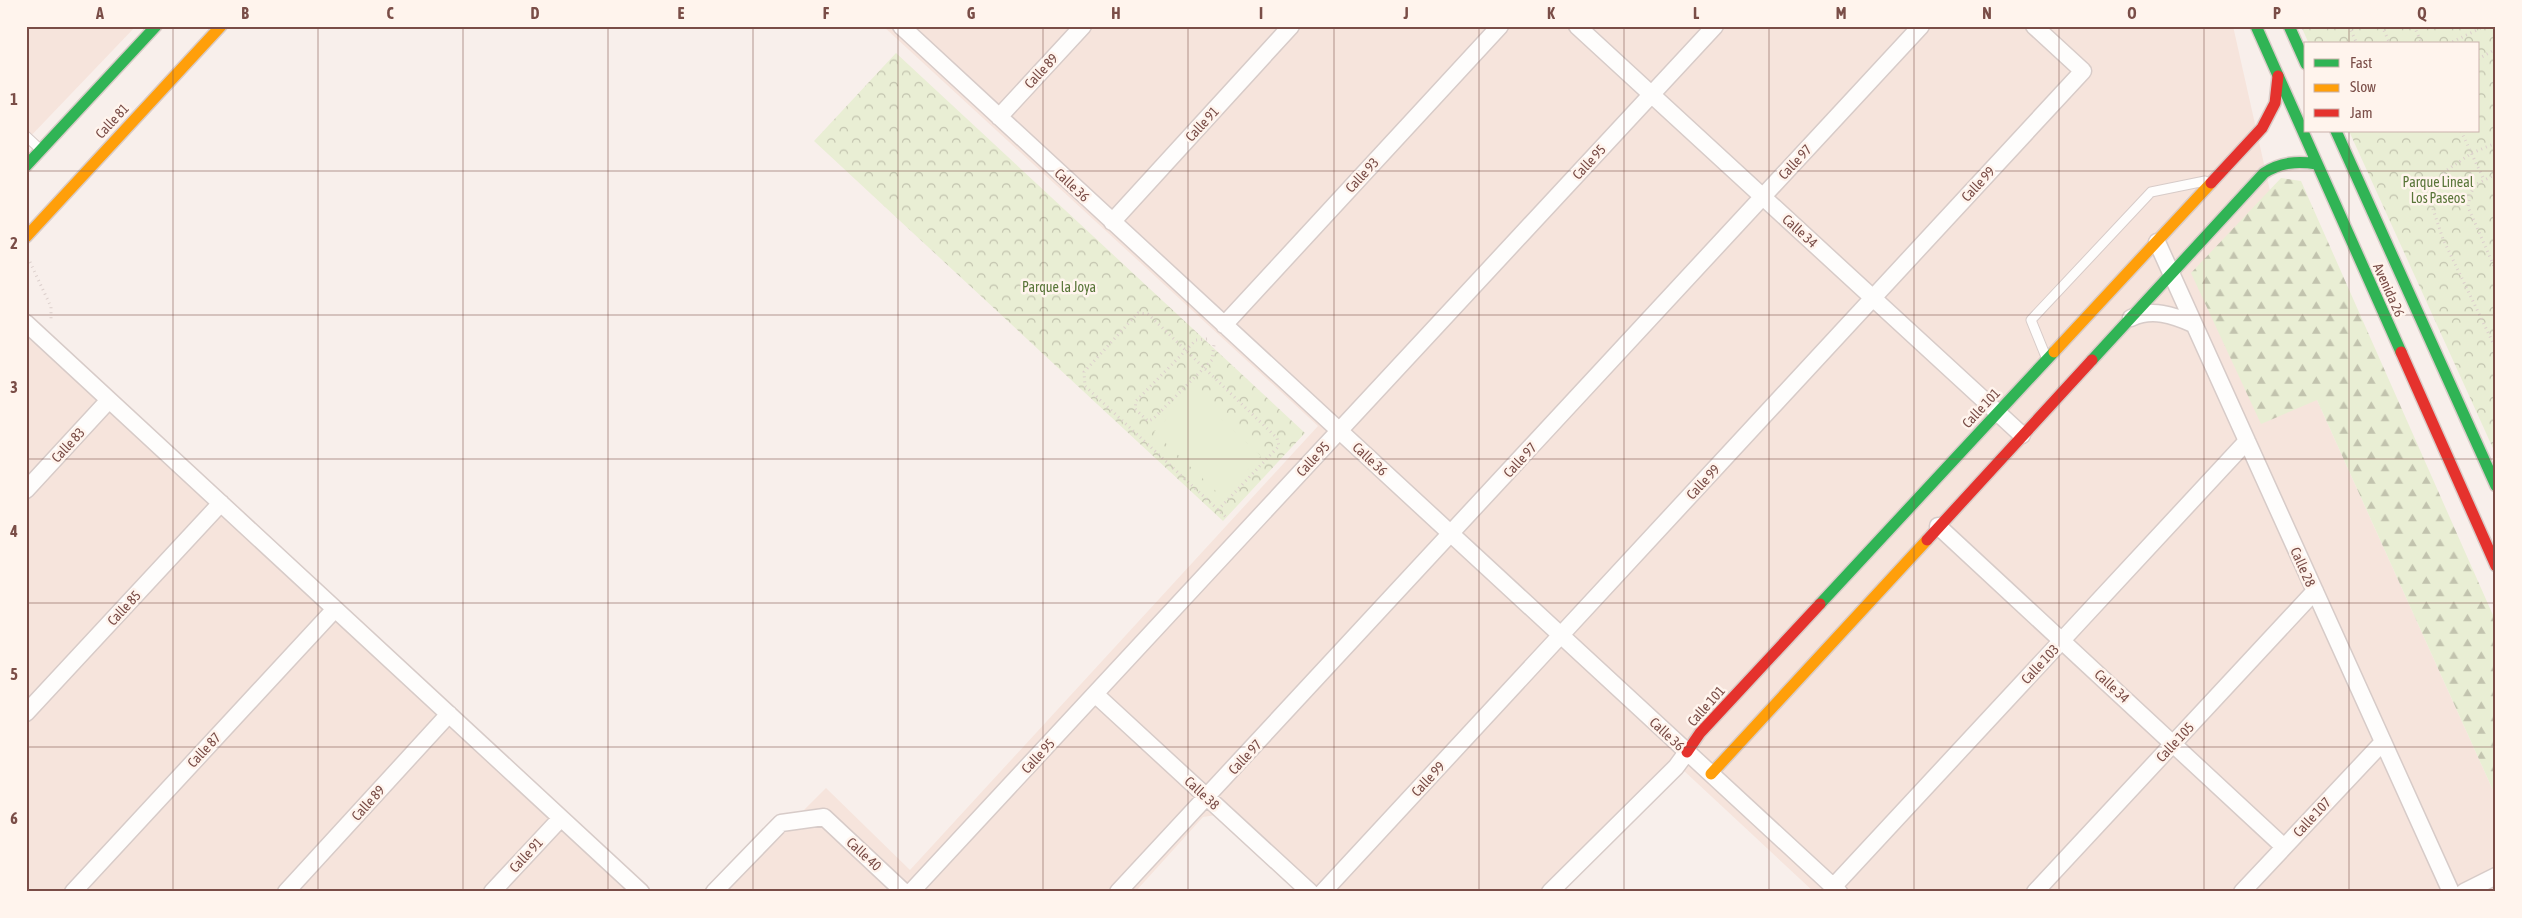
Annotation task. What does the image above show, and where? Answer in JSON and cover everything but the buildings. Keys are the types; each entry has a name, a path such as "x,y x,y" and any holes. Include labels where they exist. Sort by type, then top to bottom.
{"street":[{"name":"Calle 81","path":"26,236 221,26"},
{"name":"Calle 36","path":"901,26 1836,889"},
{"name":"Calle 89","path":"999,117 1083,26"},
{"name":"Calle 91","path":"1112,222 1292,26"},
{"name":"Calle 93","path":"1224,325 1500,26"},
{"name":"Calle 34","path":"1577,26 2022,435"},
{"name":"Calle 95","path":"911,892 1715,26"},
{"name":"Calle 97","path":"1118,892 1921,26"},
{"name":"Calle 99","path":"1323,892 2083,71 2034,26"},
{"name":"Avenida 26","path":"2256,26 2496,566"},
{"path":"2289,26 2304,60"},
{"path":"26,166 146,29"},
{"name":"Calle 101","path":"1687,752 1700,733 2262,128 2270,116 2275,103 2278,76"},
{"name":"Avenida 26","path":"2336,132 2496,486"},
{"path":"1710,774 2271,167 2289,162 2317,164"},
{"name":"Calle 28","path":"2157,242 2450,892"},
{"path":"2129,320 2141,314 2156,313 2172,315 2194,324"},
{"path":"26,323 641,892"},
{"name":"Calle 83","path":"26,490 110,400"},
{"name":"Calle 103","path":"1836,889 2062,640 2247,441"},
{"name":"Calle 85","path":"26,713 221,503"},
{"name":"Calle 34","path":"1938,526 2284,847"},
{"name":"Calle 105","path":"2035,892 2315,591"},
{"name":"Calle 87","path":"73,892 335,609"},
{"name":"Calle 38","path":"1095,694 1310,892"},
{"name":"Calle 89","path":"286,892 449,714"},
{"name":"Calle 107","path":"2242,892 2383,742"},
{"path":"1550,892 1676,767 1687,752"},
{"name":"Calle 40","path":"714,892 781,823 824,817 904,892"},
{"name":"Calle 91","path":"492,892 561,818"},
{"path":"2464,892 2496,876"}],"lane":[{"path":"26,136 41,150"},
{"path":"2047,359 2031,320 2151,192 2215,179"}],"path":[{"path":"2349,26 2355,42"},
{"path":"2382,26 2389,42"},
{"path":"2414,26 2421,42"},
{"path":"2452,42 2485,26"},
{"path":"2480,58 2496,49"},
{"path":"2462,132 2484,180"},
{"path":"2496,143 2472,153 2447,170 2437,181 2431,203 2443,239 2496,349"},
{"path":"2496,174 2484,180 2472,190 2468,207 2496,271"},
{"path":"30,262 51,307 49,329"},
{"path":"1218,510 1279,446 1276,438 1148,314 1138,313 1084,372 1086,386 1218,510 1228,519"},
{"path":"1208,339 1196,340 1136,401 1135,409 1145,419 1148,421 1153,419 1204,368 1214,356 1214,345"}],"shaded area":[{"path":"26,26 136,26 26,141"},
{"path":"883,26 2233,26 2317,400 2496,797 2496,892 1814,892 1682,769 1559,892 1297,892 1216,815 1203,817 1135,892 722,892 826,788 910,870 1318,426"},
{"path":"26,329 632,892 26,892"}],"green space":[{"name":"Parque Lineal Los Paseos","path":"2301,26 2496,26 2496,455 2349,132 2480,132 2480,42 2308,42"},
{"name":"Parque la Joya","path":"896,53 1305,433 1223,521 814,141"},
{"path":"2281,178 2301,181 2496,622 2496,797 2317,400 2261,424 2191,273"},
{"path":"1192,391 1261,456 1222,497 1154,432"}],"traffic: fast":[{"path":"26,166 156,26"},
{"path":"2256,26 2401,352"},
{"path":"2289,26 2304,60"},
{"path":"2336,132 2496,486"},
{"path":"2092,360 2264,173 2289,163 2317,164"},
{"path":"1820,604 2054,352"}],"traffic: slow":[{"path":"26,237 221,26"},
{"path":"2054,352 2211,183"},
{"path":"1711,774 1927,540"}],"traffic: jam":[{"path":"2211,183 2262,128 2275,103 2278,76"},
{"path":"2401,352 2496,566"},
{"path":"1927,540 2092,360"},
{"path":"1687,752 1700,733 1820,604"}]}
